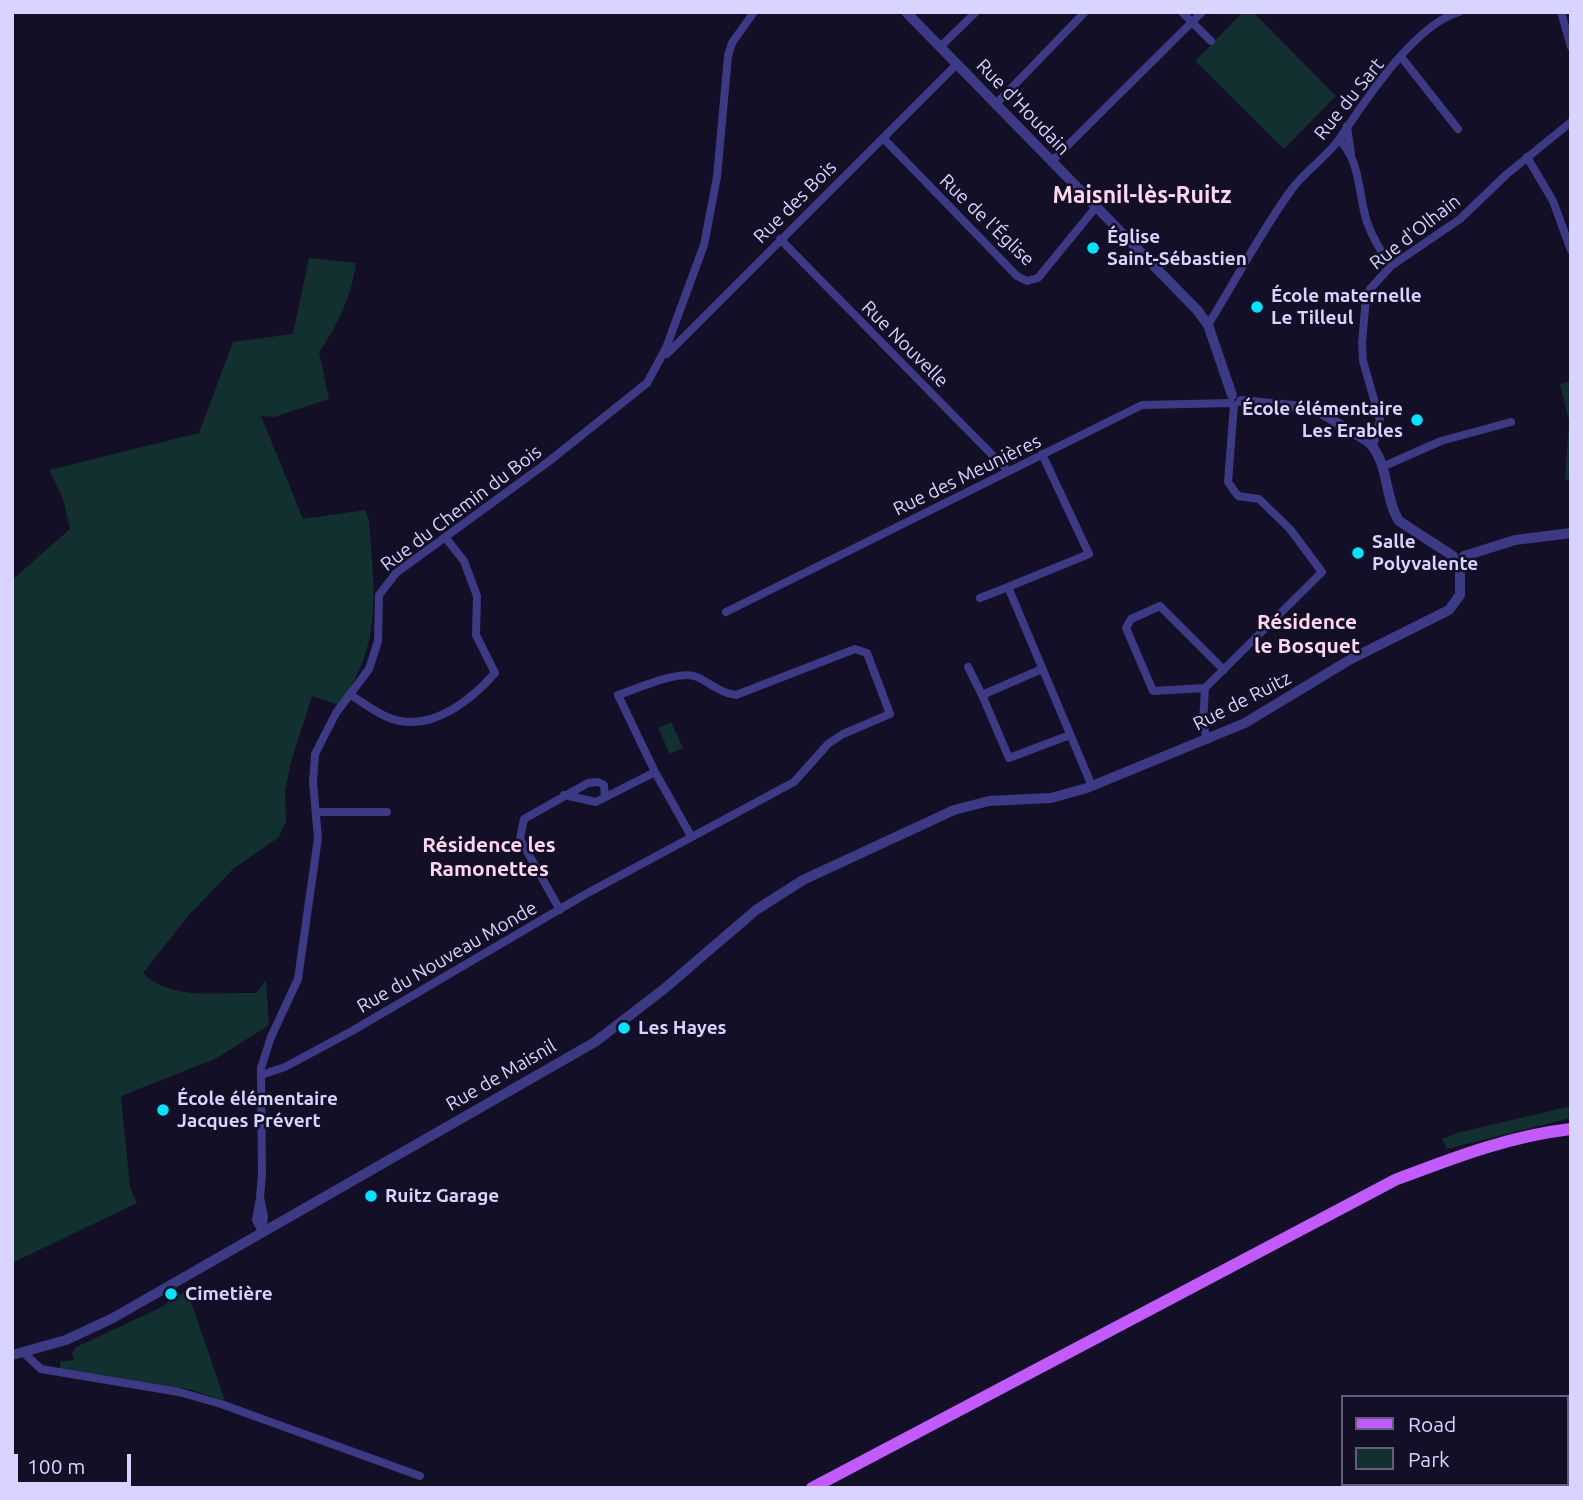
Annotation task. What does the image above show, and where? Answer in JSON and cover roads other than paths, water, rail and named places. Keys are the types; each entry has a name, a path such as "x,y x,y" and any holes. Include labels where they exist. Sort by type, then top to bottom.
{"main road":[{"path":"812,1488 1395,1180 1472,1150 1538,1133 1571,1129"}],"street":[{"name":"Rue du Chemin du Bois","path":"262,1232 256,1220 262,1174 261,1075 271,1037 298,979 318,838 315,754 336,713 369,669 378,641 379,594 396,573 647,383 658,364 697,266 709,224 717,177 728,56 732,43 754,12"},
{"name":"Rue d'Houdain","path":"905,12 1198,311 1208,325 1234,401"},
{"path":"940,47 976,12"},
{"path":"996,104 1085,12"},
{"path":"1182,12 1211,41"},
{"path":"1052,161 1202,12"},
{"name":"Rue du Sart","path":"1208,325 1291,190 1339,141 1360,104 1428,29 1447,16 1459,12"},
{"path":"1561,12 1571,47"},
{"path":"1402,58 1458,129"},
{"name":"Rue des Bois","path":"658,364 957,64"},
{"name":"Rue d'Olhain","path":"1373,446 1380,420 1363,361 1364,317 1370,289 1391,266 1460,219 1571,122"},
{"path":"1348,125 1351,153 1367,220 1378,248 1391,266"},
{"name":"Rue de l'Église","path":"883,138 1017,276 1027,281 1038,278 1096,207"},
{"path":"1339,141 1351,153"},
{"path":"1528,157 1553,201 1571,250"},
{"name":"Rue Nouvelle","path":"780,239 1008,471"},
{"path":"1224,670 1160,606 1131,619 1126,628 1153,691 1205,688 1224,670 1322,572 1290,529 1259,499 1238,496 1228,482 1234,401 1313,408 1373,446 1399,522 1459,558 1515,540 1571,533"},
{"name":"Rue des Meunières","path":"726,612 1142,405 1234,401"},
{"path":"1382,467 1441,441 1510,422"},
{"path":"981,598 1089,554 1042,454"},
{"path":"351,695 400,721 424,720 453,711 480,690 495,673 476,635 477,596 464,561 444,537"},
{"name":"Rue de Ruitz","path":"989,801 1051,797 1092,786 1207,740 1280,704 1351,659 1449,610 1460,595 1459,558"},
{"path":"1008,587 1092,786"},
{"name":"Rue du Nouveau Monde","path":"261,1075 285,1067 352,1031 691,836 794,782 835,738 890,714 867,653 855,649 736,695 722,694 696,676 683,674 618,695 655,772"},
{"path":"968,667 1009,758 1070,734"},
{"path":"982,695 1042,670"},
{"path":"1205,688 1203,723 1207,740"},
{"path":"564,795 596,802 655,772 691,836"},
{"path":"560,910 520,839 524,819 588,783 598,782 606,790 605,797"},
{"name":"Rue de Maisnil","path":"12,1356 66,1340 113,1318 595,1042 664,989 756,910 803,880 954,810 989,801"},
{"path":"316,813 387,812"},
{"path":"24,1353 41,1369 179,1392 221,1404 421,1476"}],"place":[{"name":"Église Saint-Sébastien","path":"1093,248"},
{"name":"École maternelle Le Tilleul","path":"1257,307"},
{"name":"École élémentaire Les Erables","path":"1417,420"},
{"name":"Salle Polyvalente","path":"1358,553"},
{"name":"Les Hayes","path":"624,1028"},
{"name":"École élémentaire Jacques Prévert","path":"163,1110"},
{"name":"Ruitz Garage","path":"371,1196"},
{"name":"Cimetière","path":"171,1294"}],"district":[{"name":"Maisnil-lès-Ruitz","path":"1142,195"},
{"name":"Résidence le Bosquet","path":"1307,634"},
{"name":"Résidence les Ramonettes","path":"489,857"}]}
